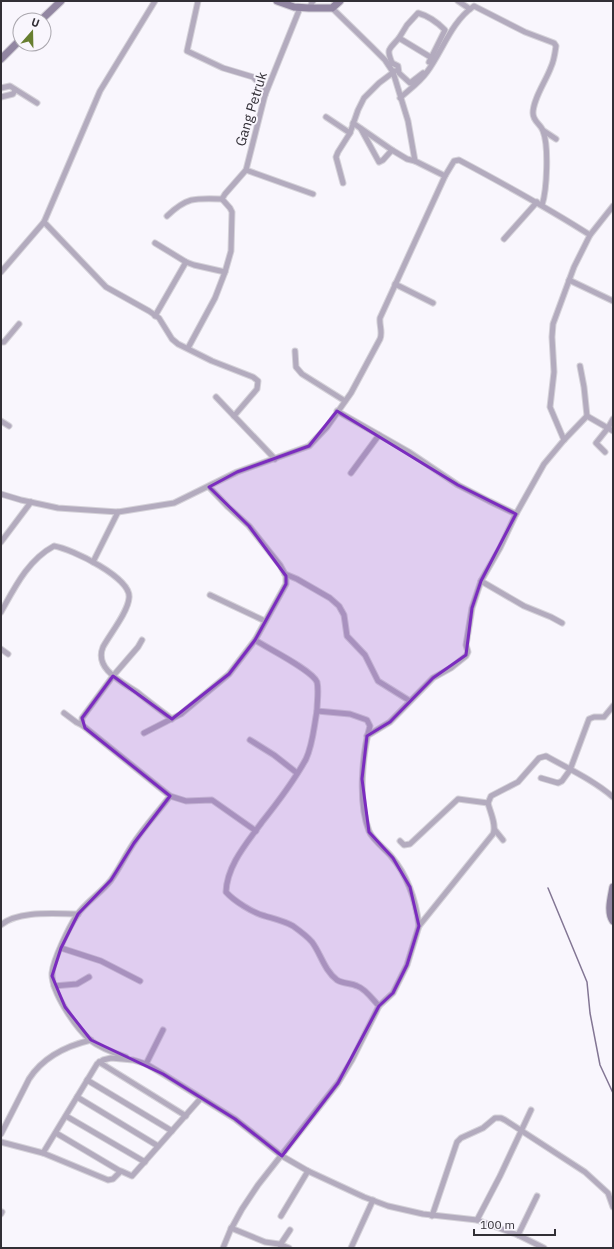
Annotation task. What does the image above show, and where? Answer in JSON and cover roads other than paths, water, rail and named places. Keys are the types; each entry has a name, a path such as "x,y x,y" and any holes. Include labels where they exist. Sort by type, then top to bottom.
{"street":[{"path":"49,12 61,1"},
{"path":"1,272 44,222 100,91 155,1"},
{"path":"198,1 187,51 223,68 253,77 262,86 266,95"},
{"path":"277,1 288,6 300,8 332,8 340,1"},
{"path":"309,8 313,1"},
{"path":"458,1 470,9"},
{"path":"400,98 428,71 454,26 470,9 474,6 478,7 505,22 554,43 556,46 552,67 534,108 533,115 534,121 544,131 556,139"},
{"name":"Gang Petruk","path":"222,199 246,170 266,95 300,8"},
{"path":"332,8 390,64 398,66 399,73 410,83 423,72 432,58 445,30 432,19 425,15 418,14 407,25 388,52 390,64 408,121 414,161"},
{"path":"399,38 432,58"},
{"path":"1,58 12,48"},
{"path":"343,183 336,157 350,133 364,98 393,72 400,72"},
{"path":"1,88 10,86 37,103"},
{"path":"1,97 13,94 15,90"},
{"path":"326,117 350,133"},
{"path":"354,123 360,129 403,157 445,176"},
{"path":"360,129 379,162 383,160 392,150"},
{"path":"504,239 540,204 545,197 547,183 546,142 544,131"},
{"path":"1,494 58,508 118,512 174,502 209,487 237,472 309,446 327,427 345,401 380,339 380,318 445,176 454,161 459,160 540,204 590,235"},
{"path":"246,170 313,194"},
{"path":"167,216 182,204 200,198 222,199 230,208 232,217 232,247 225,272 215,298 188,348"},
{"path":"564,440 550,410 554,372 552,337 553,324 574,267 590,235 613,206"},
{"path":"44,222 106,287 159,318 172,339 178,344 212,361 253,377 258,381 257,388 234,416"},
{"path":"155,243 186,262 225,272"},
{"path":"155,316 186,262"},
{"path":"569,280 613,301"},
{"path":"395,284 433,303"},
{"path":"1,342 4,342 18,324"},
{"path":"295,351 296,367 302,374 345,401"},
{"path":"367,736 390,722 433,678 451,668 468,652 466,645 472,608 481,581 544,464 587,416 580,366"},
{"path":"216,397 275,459"},
{"path":"337,411 410,452 458,485 516,514"},
{"path":"587,416 611,429"},
{"path":"606,452 596,443 611,429 613,419"},
{"path":"1,421 9,426"},
{"path":"351,473 379,435"},
{"path":"144,733 181,714 230,674 255,640 286,584 285,574 280,565 249,526 209,487"},
{"path":"1,542 31,502"},
{"path":"92,562 118,512"},
{"path":"1,612 22,575 45,551 54,546 62,547 92,562 122,582 127,588 130,596 128,607 101,651 103,662 113,676 172,719"},
{"path":"285,574 297,579 330,598 338,606 344,615 347,636 365,655 378,681 410,701"},
{"path":"481,581 524,606 562,623"},
{"path":"210,595 265,621"},
{"path":"82,725 82,718 142,640"},
{"path":"255,640 306,670 314,677 317,684 317,711 309,751 281,798 241,851 226,883 226,892 232,898 263,916 284,921 303,933 312,941 326,967 334,977 346,984 358,986 379,1006"},
{"path":"1,649 8,654"},
{"path":"541,778 559,782 570,770 589,719 594,717 604,717 613,706"},
{"path":"223,1248 231,1228 258,1185 282,1156 346,1071 379,1006 393,993 407,965 418,926 417,912 410,887 393,858 370,832 363,804 363,764 370,726 367,720 350,714 317,711"},
{"path":"64,713 82,725 170,796 186,801 212,800 256,831"},
{"path":"250,740 274,755 296,773"},
{"path":"504,840 495,830 488,803 491,796 518,782 542,756 546,756 603,788 613,797"},
{"path":"170,796 134,843 111,880 78,914 60,948 53,967 52,976 54,986 72,1019 91,1040 104,1048 146,1064 248,1129 282,1156 308,1171 388,1206 432,1216 477,1220 518,1235 544,1248"},
{"path":"400,841 404,845 410,844 458,799 488,803"},
{"path":"418,926 473,860 495,830"},
{"path":"613,887 610,912 610,917 613,921"},
{"path":"1,925 16,917 78,914"},
{"path":"60,948 101,961 140,982"},
{"path":"54,986 77,984 89,976"},
{"path":"146,1064 163,1030"},
{"path":"1,1134 28,1079 34,1071 46,1060 65,1048 91,1040"},
{"path":"43,1154 99,1062 111,1058 133,1060"},
{"path":"99,1062 186,1116"},
{"path":"87,1080 172,1131"},
{"path":"77,1097 158,1146"},
{"path":"56,1133 120,1171 132,1176 201,1098"},
{"path":"477,1220 531,1110"},
{"path":"66,1116 145,1162"},
{"path":"432,1216 458,1140 483,1128 495,1118 501,1118 585,1172 608,1194 613,1208"},
{"path":"1,1142 43,1154 108,1180 113,1179 120,1171"},
{"path":"281,1216 308,1171"},
{"path":"518,1235 537,1196"},
{"path":"351,1248 373,1200"},
{"path":"231,1228 265,1242 289,1248"},
{"path":"280,1245 290,1230"}],"waterway":[{"path":"548,888 587,982 590,1013 600,1065 613,1093"}]}
